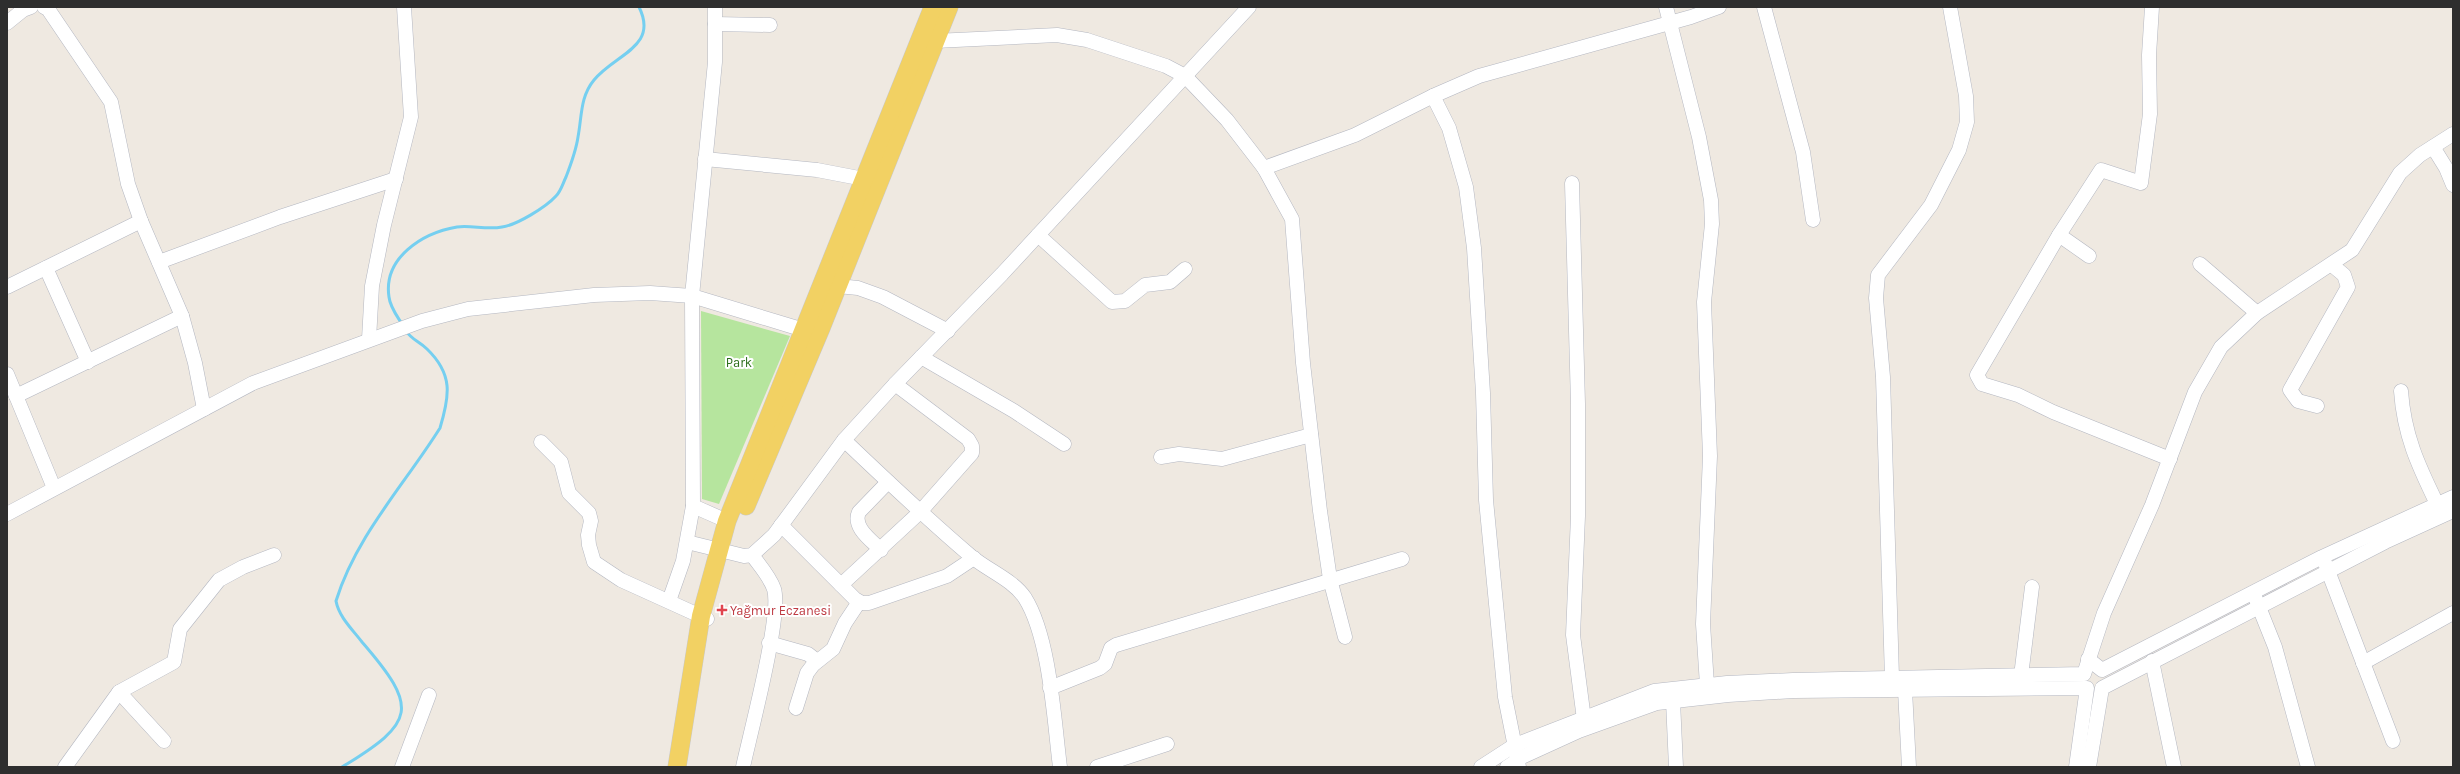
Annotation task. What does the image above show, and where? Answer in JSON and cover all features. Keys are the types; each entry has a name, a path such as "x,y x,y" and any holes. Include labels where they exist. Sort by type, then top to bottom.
{"main road":[{"path":"677,767 695,648 724,551 928,39 933,7"},
{"path":"724,551 727,521 804,330 830,285 864,178 928,39 949,7"}],"street":[{"path":"44,7 48,9 111,102 122,161 141,221 182,316 196,363 204,409"},
{"path":"369,340 372,286 384,225 396,179 411,107 404,7"},
{"path":"669,601 679,576 693,506 692,296 715,62 715,7"},
{"path":"752,555 781,525 844,440 895,384 1038,235 1248,7"},
{"path":"1666,7 1699,137 1711,200 1712,224 1704,302 1710,440 1703,624 1707,685"},
{"path":"1264,168 1355,135 1433,96 1480,76 1670,23 1719,7"},
{"path":"1764,7 1803,152 1813,220"},
{"path":"1892,678 1883,377 1876,298 1878,275 1930,205 1959,150 1967,122 1966,96 1950,7"},
{"path":"2152,7 2148,55 2150,114 2141,183 2101,170 2059,235 1977,375 1979,381 2170,459"},
{"path":"7,23 26,8"},
{"path":"715,24 770,25"},
{"path":"928,39 1057,35 1087,40 1166,66 1185,76 1227,120 1264,168 1292,219 1311,435 1330,580 1345,637"},
{"path":"1433,96 1449,128 1466,187 1474,248 1483,393 1486,500 1505,697 1515,745 1515,765"},
{"path":"2076,767 2087,688 2083,682 2088,659 2118,580 2152,505 2195,392 2209,366 2226,342 2257,313 2332,265 2352,250 2400,173 2433,147 2453,134"},
{"path":"2433,147 2453,185"},
{"path":"705,159 817,170 864,178"},
{"path":"159,262 280,216 396,179"},
{"path":"1572,183 1578,404 1578,516 1573,635 1584,723"},
{"path":"7,287 141,221"},
{"path":"1038,235 1112,302 1125,301 1145,285 1170,282 1186,269"},
{"path":"2059,235 2089,256"},
{"path":"2200,264 2257,313"},
{"path":"2317,406 2298,401 2290,390 2348,286 2344,275 2332,265"},
{"path":"46,268 88,362"},
{"path":"830,285 858,288 883,297 948,330"},
{"path":"7,514 253,383 422,321 468,309 586,296 650,293 692,296 804,330"},
{"path":"16,396 182,316"},
{"path":"921,357 1014,411 1064,444"},
{"path":"7,374 54,488"},
{"path":"841,585 920,512 970,458 972,446 968,439 895,384"},
{"path":"2401,391 2406,432 2411,447 2437,504"},
{"path":"1161,457 1179,454 1222,459 1311,435"},
{"path":"844,440 920,512 974,558 1014,586 1024,598 1041,641 1050,688 1060,767"},
{"path":"541,442 560,462 569,493 589,513 591,521 588,540 594,562 621,580 704,618"},
{"path":"880,550 860,529 856,518 859,512 888,482"},
{"path":"1481,767 1515,745 1584,723 1657,703 1728,695 1794,691 1969,688 2087,688 2095,690 2102,688 2152,661 2256,599 2322,557 2453,497"},
{"path":"693,506 727,521"},
{"path":"1515,765 1584,723 1654,691 1707,685 1793,680 2084,674 2092,667 2102,670 2256,599 2329,570 2453,511"},
{"path":"781,525 859,602 869,603 947,576 974,558"},
{"path":"687,542 724,551 752,555 774,590 775,603 769,643 743,767"},
{"path":"65,767 119,692 174,662 180,629 220,580 242,567 274,554"},
{"path":"2322,557 2329,570 2393,741"},
{"path":"1050,688 1100,668 1105,664 1111,648 1116,645 1402,559"},
{"path":"2021,676 2032,587"},
{"path":"2256,599 2275,647 2308,767"},
{"path":"796,708 807,673 817,661 833,649 845,623 859,602"},
{"path":"2363,663 2453,613"},
{"path":"769,643 808,654 817,661"},
{"path":"2088,659 2102,670 2106,681 2102,688 2089,767"},
{"path":"2152,661 2174,767"},
{"path":"1905,690 1909,767"},
{"path":"119,692 164,741"},
{"path":"402,767 429,695"},
{"path":"1673,701 1676,767"},
{"path":"1097,767 1167,744"}],"green space":[{"name":"Park","path":"701,311 790,336 719,504 702,499"}],"waterway":[{"path":"402,324 391,304 389,297 389,283 392,270 399,259 408,250 431,235 444,230 457,227 491,228 508,226 538,210 558,194 575,152 582,107 589,86 603,71 632,49 639,41 643,32 644,21 639,7"},
{"path":"342,767 384,738 396,725 401,712 400,699 393,683 381,664 346,623 336,601 345,577 368,532 440,428 446,405 447,386 441,367 427,349 406,331"}],"place":[{"name":"Yağmur Eczanesi","path":"722,610"}]}
